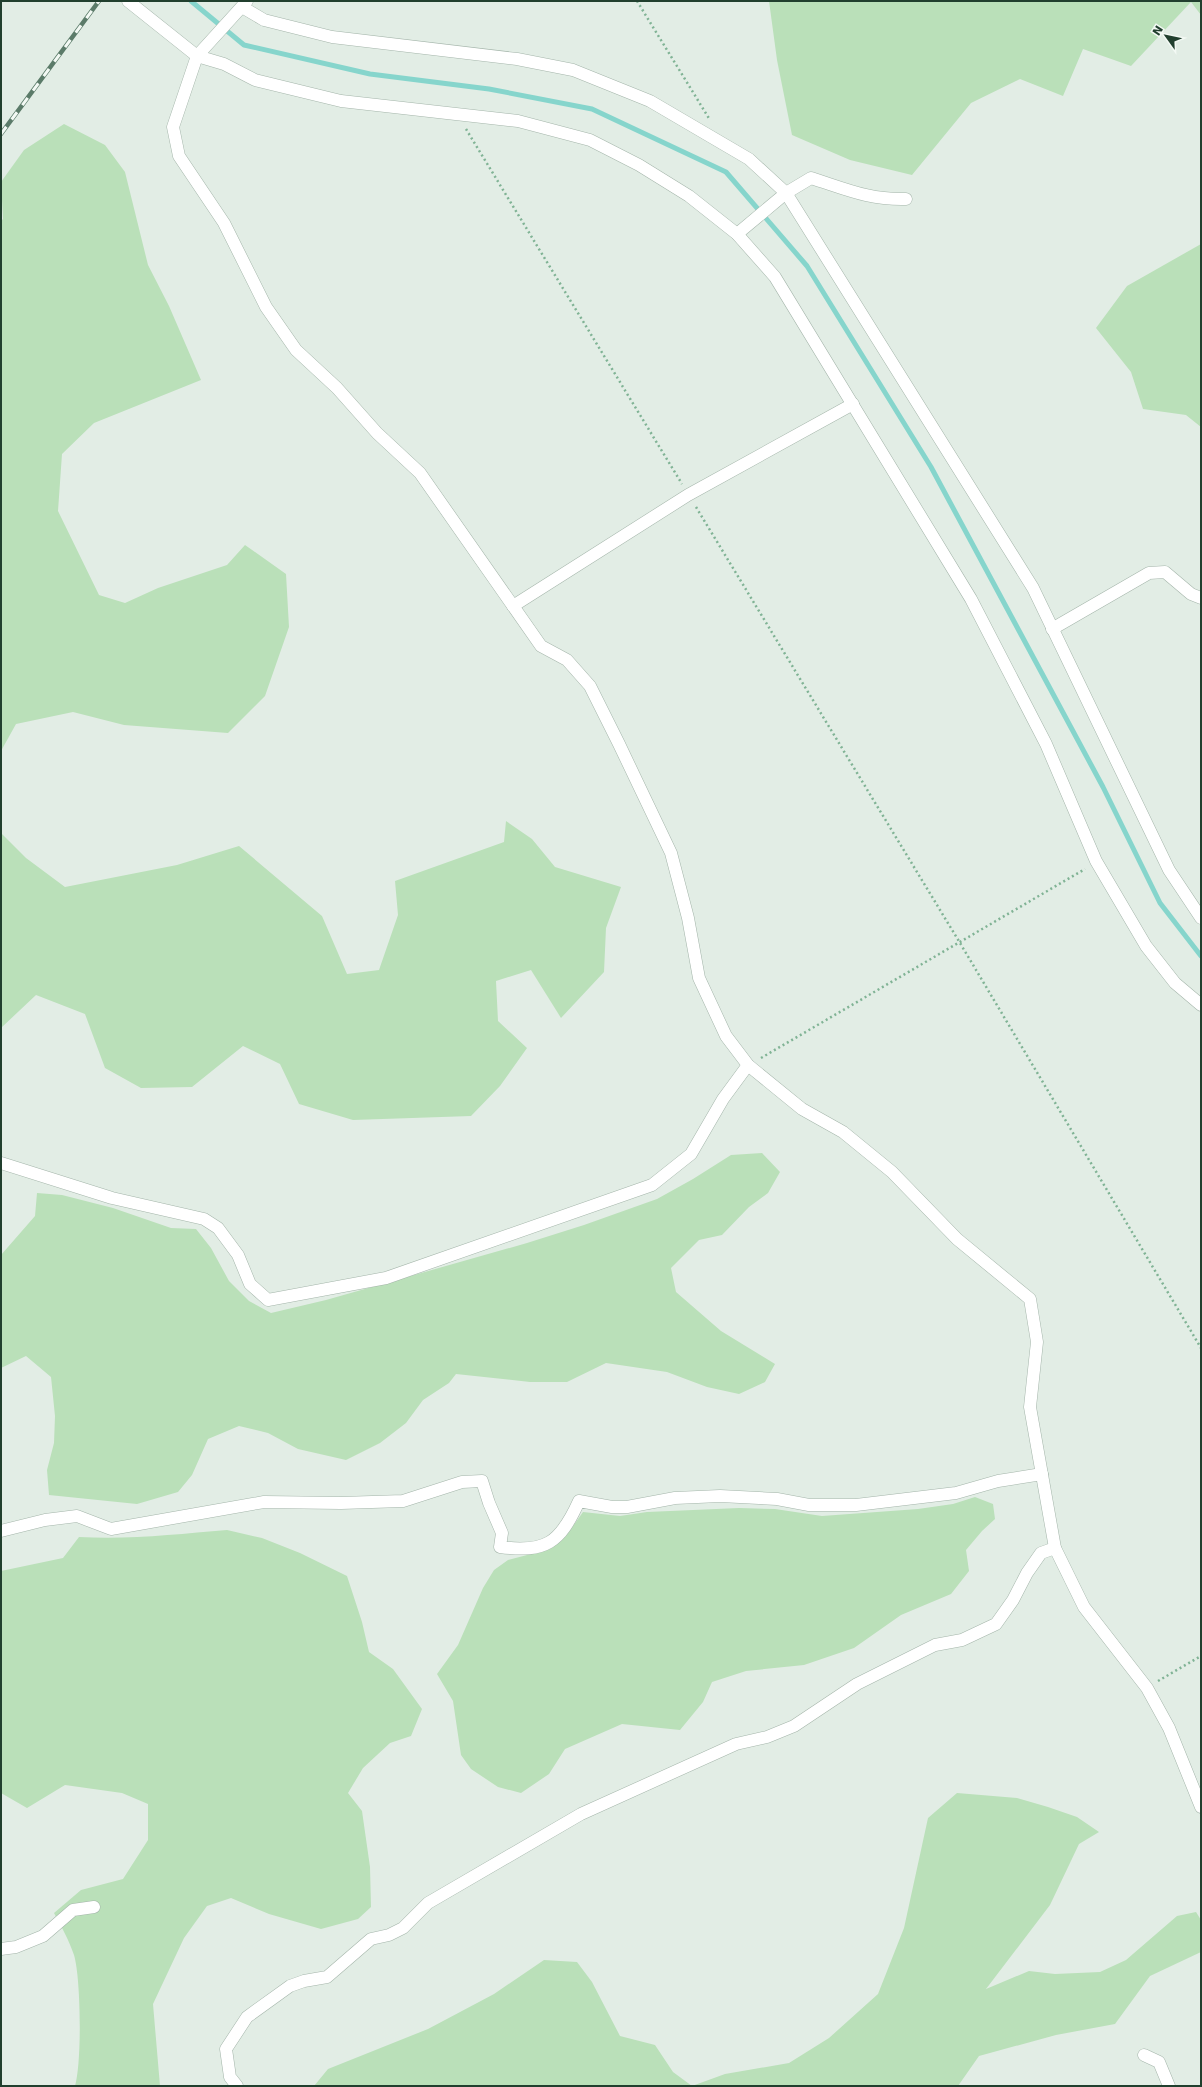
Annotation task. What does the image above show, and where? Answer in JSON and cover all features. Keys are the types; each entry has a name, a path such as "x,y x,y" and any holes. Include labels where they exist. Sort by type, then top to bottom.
{"street":[{"path":"128,1 200,53 255,80 341,101 518,121 590,140 639,165 690,196 737,234 775,277 970,599 1046,744 1096,862 1146,946 1175,983 1201,1005"},
{"path":"1201,918 1169,870 1033,588 786,193 749,159 650,101 573,70 518,59 332,37 264,20 244,4 200,53 173,127 179,156 224,223 266,307 296,350 337,388 377,433 420,473 541,646 567,660 590,686 671,853 688,918 699,978 726,1036 748,1065 802,1109 843,1132 892,1172 957,1239 1030,1299 1037,1342 1030,1407 1055,1548 1084,1607 1147,1688 1169,1728 1201,1807"},
{"path":"737,234 786,193 811,178 864,196 883,200 906,199"},
{"path":"513,606 688,495 853,404"},
{"path":"1052,629 1149,573 1165,572 1191,594 1201,598"},
{"path":"1,1163 112,1198 204,1219 218,1228 238,1255 250,1284 268,1300 386,1278 652,1185 691,1154 723,1099 748,1065"},
{"path":"1,1531 44,1520 77,1516 111,1529 264,1502 341,1503 402,1501 462,1482 482,1481 489,1503 502,1533 500,1547 519,1550 547,1546 557,1537 573,1513 579,1500 612,1507 627,1507 675,1498 720,1496 777,1499 809,1505 856,1505 956,1493 998,1481 1042,1474"},
{"path":"237,2086 230,2077 226,2049 247,2016 290,1986 304,1981 327,1977 371,1939 389,1935 403,1928 428,1903 581,1814 736,1744 767,1737 794,1726 864,1681 935,1645 962,1640 996,1624 1013,1600 1027,1573 1041,1554 1055,1548"},
{"path":"1,1949 16,1947 43,1936 73,1910 94,1907"},
{"path":"1144,2055 1159,2062 1169,2086"}],"path":[{"path":"637,1 714,126"},
{"path":"458,115 960,943 1201,1348"},
{"path":"748,1065 960,943 1096,862"},
{"path":"1147,1688 1201,1656"}],"green space":[{"path":"769,1 1201,1 1201,15 1191,2 1131,66 1083,49 1063,96 1020,79 971,103 912,175 850,160 792,135 777,60"},
{"path":"64,124 105,145 125,172 148,265 169,306 201,380 94,423 62,454 58,511 99,595 125,603 158,588 227,565 245,545 286,574 289,627 265,696 228,733 124,725 73,712 16,724 1,751 1,221 3,219 1,182 24,150"},
{"path":"1201,244 1201,427 1186,415 1143,409 1131,372 1096,328 1127,286"},
{"path":"506,821 532,839 555,867 621,887 606,928 604,972 561,1018 531,970 496,981 498,1021 527,1048 500,1086 471,1116 353,1120 299,1104 280,1064 243,1046 192,1087 141,1088 105,1068 85,1014 36,995 1,1028 1,833 26,858 65,887 177,865 239,846 322,916 347,974 379,970 398,915 395,881 504,842"},
{"path":"762,1153 780,1172 768,1193 749,1207 722,1235 699,1240 671,1268 676,1292 721,1331 775,1364 765,1382 739,1394 707,1387 667,1372 606,1363 567,1382 530,1382 456,1374 449,1383 423,1400 406,1423 380,1443 346,1460 298,1449 268,1433 239,1426 208,1439 192,1475 178,1492 137,1504 49,1495 47,1470 54,1443 55,1416 51,1377 26,1356 1,1368 1,1255 35,1216 37,1193 62,1195 113,1208 171,1228 196,1229 211,1248 229,1281 249,1301 271,1313 326,1300 527,1243 584,1225 657,1199 693,1179 731,1155"},
{"path":"975,1497 993,1504 995,1519 982,1531 966,1550 969,1571 951,1594 901,1615 854,1648 804,1665 746,1671 712,1682 703,1702 680,1730 622,1724 565,1749 549,1774 521,1793 498,1787 471,1769 461,1755 453,1701 437,1674 458,1645 483,1588 494,1570 508,1560 550,1549 566,1536 583,1512 620,1516 647,1512 739,1508 775,1509 822,1516 918,1509 953,1504"},
{"path":"227,1530 262,1538 300,1553 347,1576 362,1622 369,1652 393,1669 422,1709 411,1736 390,1743 363,1768 348,1793 362,1811 370,1867 371,1907 358,1919 321,1929 269,1914 231,1898 207,1906 184,1938 153,2004 160,2086 75,2086 80,2041 78,1982 74,1955 65,1933 54,1913 81,1890 123,1879 148,1840 148,1804 122,1793 65,1785 27,1808 1,1793 1,1571 63,1558 79,1537 135,1537"},
{"path":"957,1793 1017,1798 1077,1817 1099,1832 1079,1844 1050,1905 986,1989 1029,1971 1055,1974 1100,1972 1126,1960 1177,1916 1196,1912 1201,1920 1201,1952 1150,1976 1115,2024 1056,2035 979,2056 958,2086 692,2086 725,2074 789,2063 829,2038 878,1994 904,1928 928,1818"},
{"path":"544,1960 577,1962 592,1982 620,2036 655,2045 673,2072 692,2086 314,2086 328,2069 428,2029 494,1994"}],"waterway":[{"path":"191,1 244,45 370,74 489,89 592,109 726,172 807,266 931,467 1103,787 1160,903 1201,956"}],"railway":[{"path":"1,134 99,1"}]}
